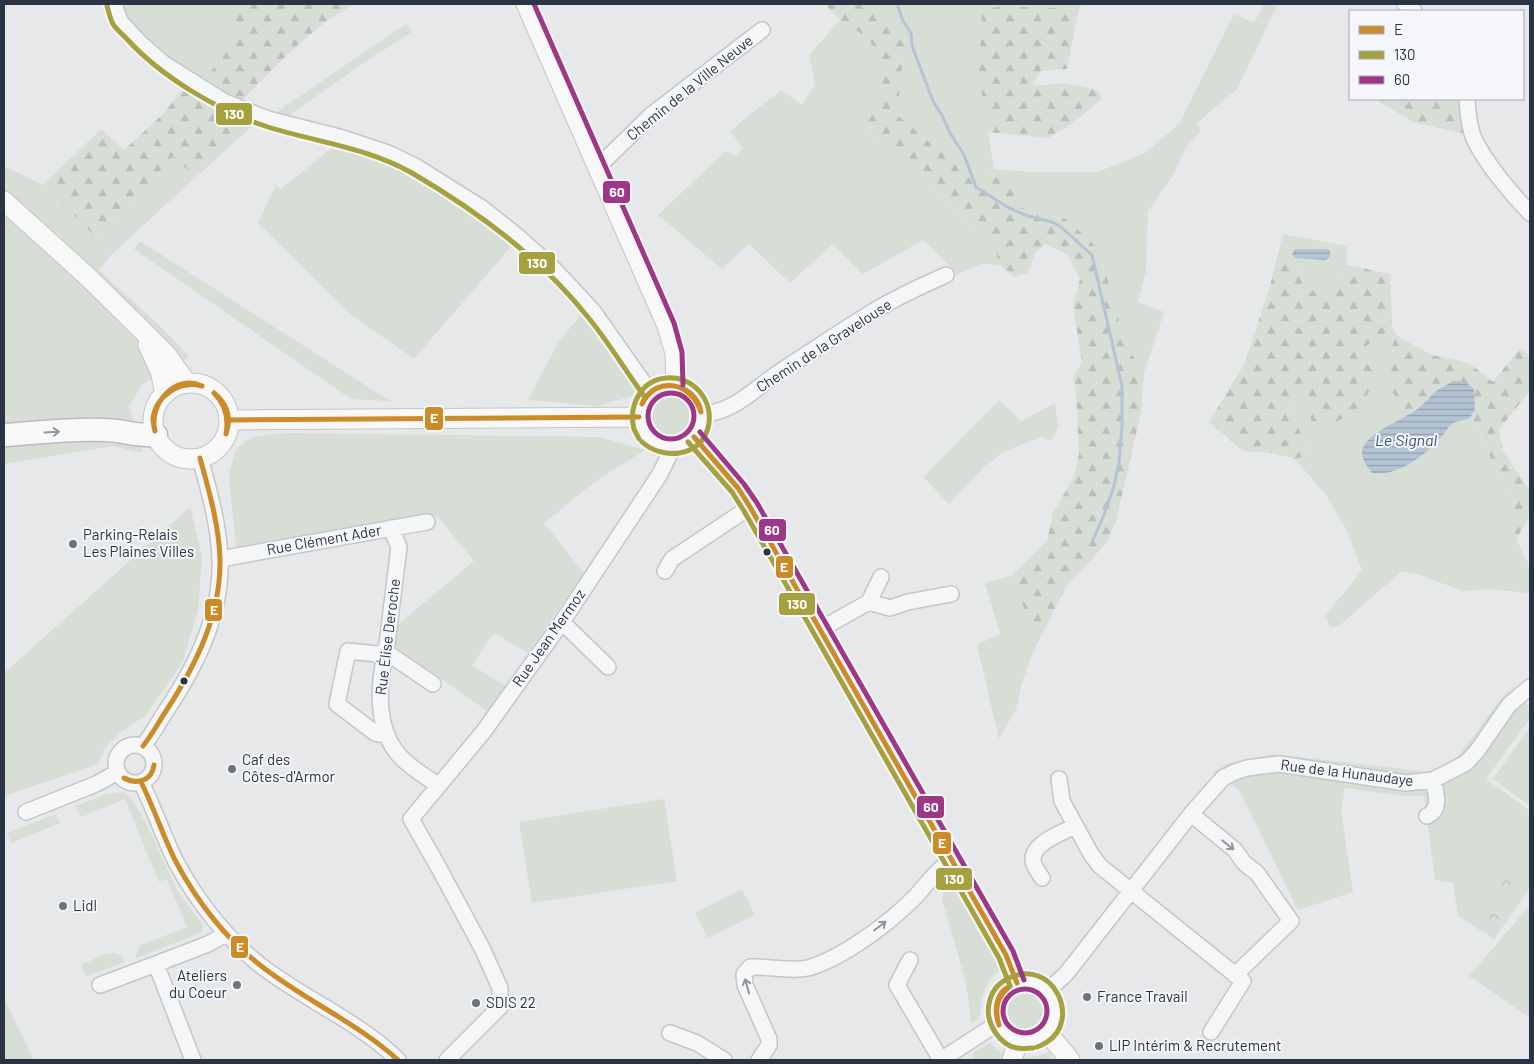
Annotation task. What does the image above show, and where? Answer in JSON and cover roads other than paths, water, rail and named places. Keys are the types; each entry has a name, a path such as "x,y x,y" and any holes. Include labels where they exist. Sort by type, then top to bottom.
{"highway":[{"path":"4,435 104,429 148,436 156,435"}],"main road":[{"path":"526,4 667,326 675,353 676,385"},
{"path":"4,201 88,277 146,334 166,354 186,382"},
{"path":"146,334 148,345 160,371 165,394"},
{"path":"186,382 205,386 222,400 227,409 228,430 221,444 210,454 200,458 179,457 169,452 161,445 153,423 154,411 159,400 167,392 186,382"},
{"path":"676,385 685,388 694,395 702,414 694,438 673,448 663,447 654,443 646,436 641,427 640,408 650,392 658,387 676,385"},
{"path":"228,420 639,417"},
{"path":"694,438 738,488 750,506 1006,955 1017,983"},
{"path":"1033,982 1047,991 1055,1007 1055,1016 1047,1032 1033,1040 1018,1041 1002,1031 995,1013 996,1003 1008,987 1017,983 1033,982"},
{"path":"1047,1032 1070,1060"},
{"path":"1012,1060 1018,1041"}],"street":[{"path":"114,4 120,21 140,44 163,63 225,102 268,119 343,138 388,153 415,166 482,208 516,234 552,267 593,311 650,392"},
{"name":"Chemin de la Ville Neuve","path":"597,168 650,116 762,30"},
{"path":"1467,100 1468,114 1475,140 1494,169 1530,213"},
{"name":"Chemin de la Gravelouse","path":"702,414 716,412 731,406 778,372 875,310 918,287 946,275"},
{"name":"Rue Jean Mermoz","path":"447,1060 500,1007 500,988 482,948 411,819 484,731 562,622 660,474 673,448"},
{"path":"143,746 196,661 215,606 220,559 214,510 200,458"},
{"path":"666,571 672,559 750,506"},
{"name":"Rue Clément Ader","path":"220,559 427,522"},
{"name":"Rue Élise Deroche","path":"391,528 399,547 383,663 380,696 381,715 387,734 405,761 438,785"},
{"path":"819,630 869,602 880,576"},
{"path":"869,602 890,608 908,602 951,594"},
{"path":"562,622 608,667"},
{"path":"387,734 375,733 337,704 348,651 377,654 386,652 433,684"},
{"name":"Rue de la Hunaudaye","path":"1047,991 1066,974 1191,814 1223,778 1235,772 1264,764 1280,764 1406,783 1433,780 1466,763 1477,751 1509,705 1530,687"},
{"path":"130,745 143,746 152,755 154,768 147,779 141,782 131,782 122,777 118,772 117,759 124,748 130,745"},
{"path":"26,812 96,784 118,772"},
{"path":"1059,779 1062,801 1091,854 1100,866 1243,981 1211,1032"},
{"path":"1427,816 1433,813 1437,805 1433,780"},
{"path":"141,782 176,862 200,900 226,934 261,966 378,1043 398,1060"},
{"path":"1191,814 1235,850 1244,863 1257,873 1291,921 1235,975"},
{"path":"1042,878 1033,861 1034,852 1038,846 1075,826"},
{"path":"759,1060 769,1045 770,1038 745,985 744,974 750,968 762,966 808,968 832,958 881,927 915,898 944,865 951,860"},
{"path":"100,986 208,944 226,934"},
{"path":"910,960 897,985 941,1060 998,1023"},
{"path":"156,964 193,1060"},
{"path":"670,1033 697,1043 724,1060"}],"water":[{"path":"1295,249 1328,249 1330,257 1326,260 1295,258 1292,254"},
{"name":"Le Signal","path":"1453,381 1464,381 1474,389 1475,409 1470,418 1452,424 1428,450 1411,463 1392,472 1372,473 1362,455 1364,446 1369,440 1383,429 1417,410 1436,391"}],"waterway":[{"path":"897,4 903,21 911,33 912,46 933,101 964,155 976,187 1009,208 1028,216 1052,222 1061,227 1092,255 1122,386 1122,425 1119,462 1114,486 1093,540"}],"place":[{"name":"Parking-Relais Les Plaines Villes","path":"73,544"},
{"name":"Caf des Côtes-d'Armor","path":"232,769"},
{"name":"Lidl","path":"63,906"},
{"name":"Ateliers du Coeur","path":"237,985"},
{"name":"France Travail","path":"1087,997"},
{"name":"SDIS 22","path":"476,1003"},
{"name":"LIP Intérim & Recrutement","path":"1099,1046"}]}
